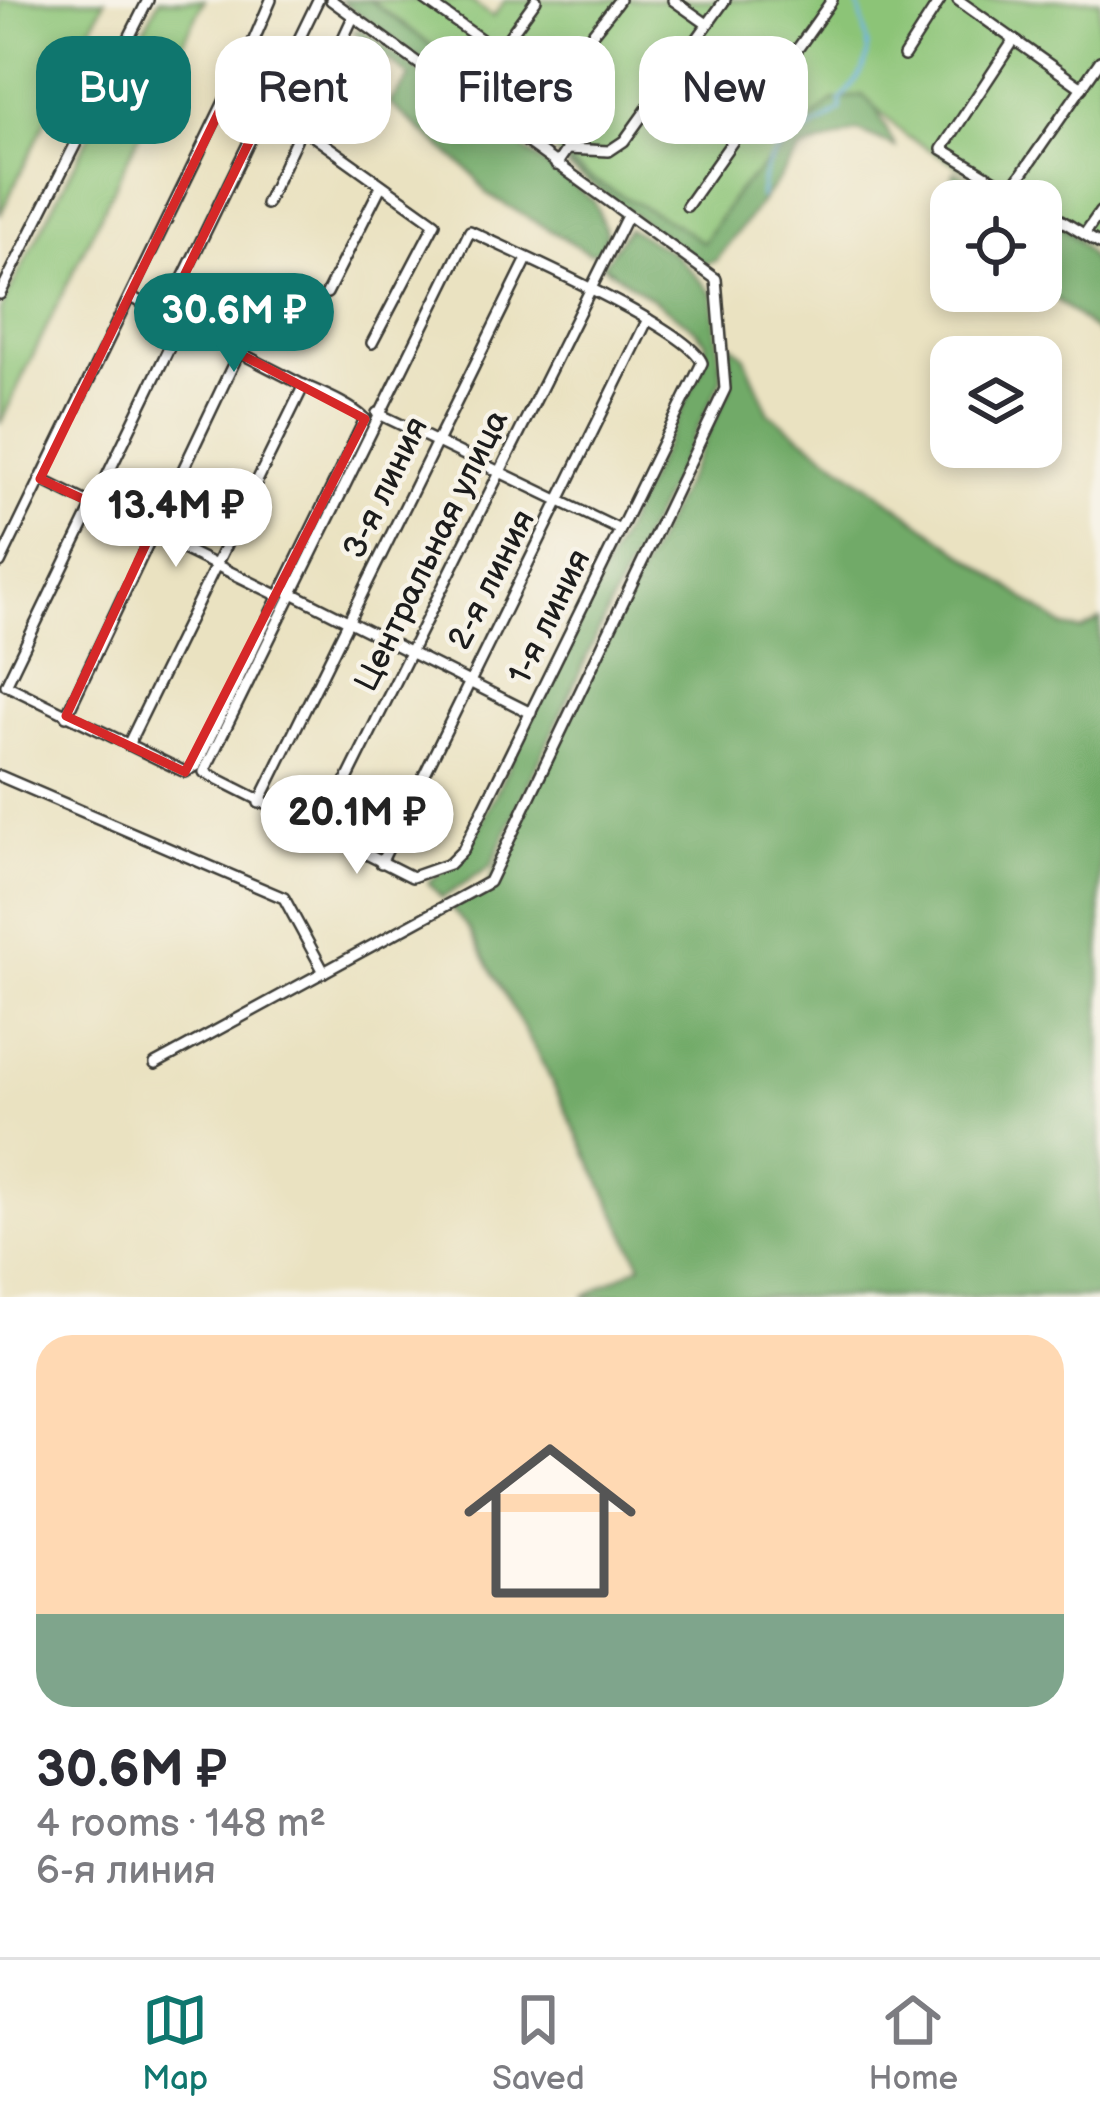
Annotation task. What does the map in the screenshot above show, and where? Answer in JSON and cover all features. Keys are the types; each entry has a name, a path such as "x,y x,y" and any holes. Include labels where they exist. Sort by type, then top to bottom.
{"street":[{"path":"0,294 148,0"},
{"path":"256,36 271,0"},
{"path":"300,36 318,0"},
{"path":"155,1064 489,882 634,571 719,406 727,361 716,279 331,0"},
{"path":"425,0 476,36"},
{"path":"510,36 536,0"},
{"path":"593,36 619,0"},
{"path":"673,0 707,24"},
{"path":"567,149 603,152 624,141 725,0"},
{"path":"687,206 832,0"},
{"path":"904,56 940,0"},
{"path":"958,0 1082,88"},
{"path":"344,36 353,16"},
{"path":"992,180 942,149 1014,40"},
{"path":"1018,180 1100,61"},
{"path":"0,563 215,121"},
{"path":"165,315 248,144"},
{"path":"266,204 294,144"},
{"path":"324,144 435,223 372,343"},
{"path":"565,144 567,149"},
{"path":"556,165 567,149"},
{"path":"327,293 381,186"},
{"path":"1086,232 1100,212"},
{"name":"Центральная улица","path":"320,834 627,216"},
{"path":"1062,219 1100,244"},
{"path":"181,322 6,685 185,772 196,766 470,231 648,319"},
{"name":"3-я линия","path":"259,803 526,259"},
{"path":"130,297 365,419 203,772 381,863"},
{"name":"1-я линия","path":"381,863 412,877 448,864 464,850 702,363 698,352 648,319"},
{"name":"2-я линия","path":"381,863 648,319"},
{"path":"66,716 239,352"},
{"path":"128,745 304,385"},
{"path":"376,413 620,530"},
{"path":"40,479 215,566 470,679 531,713"},
{"path":"0,776 284,898 324,972"}],"highlighted area":[{"path":"253,42 289,60 165,315 365,419 185,772 66,716 152,531 40,479"}],"green space":[{"path":"0,0 105,0 87,36 36,36 36,141 0,215"},
{"path":"159,0 204,0 187,36 141,36"},
{"path":"340,0 370,0 418,36 415,55"},
{"path":"370,0 469,0 493,17 505,0 1100,0 1100,251 1062,226 1062,180 983,180 906,136 862,95 808,137 808,36 639,36 639,144 799,144 737,192 703,244 604,188 546,144 615,144 615,36 419,36"},
{"path":"391,51 415,68 415,125 391,105 410,77 391,62"},
{"path":"862,95 876,108 895,147 858,131 801,150 716,261 703,264 567,167 569,163 703,243 737,192 787,144 808,144 808,124 832,101"},
{"path":"85,144 135,144 0,424 0,310"},
{"path":"438,144 517,144 594,201 607,234 599,252 589,253 486,193 473,174"},
{"path":"955,171 972,180 952,180"},
{"path":"628,228 675,254 713,294 722,379 618,589 491,866 442,898 428,882 466,854 703,366 706,342 694,328 603,265"},
{"path":"1062,230 1093,261 1100,335 1062,304"},
{"path":"730,343 744,355 769,413 1064,627 1081,630 1100,620 1100,1297 583,1297 641,1265 546,1070 469,929 450,907 486,888 730,389"}],"waterway":[{"path":"761,198 763,179 776,153 841,109 840,101 861,74 868,54 857,0"}]}
